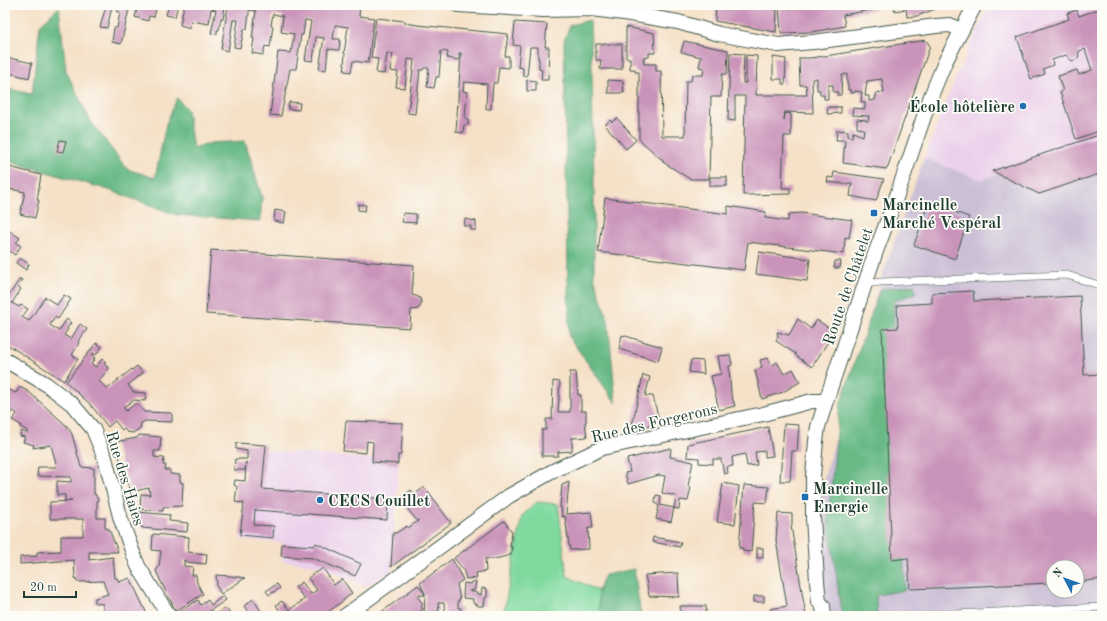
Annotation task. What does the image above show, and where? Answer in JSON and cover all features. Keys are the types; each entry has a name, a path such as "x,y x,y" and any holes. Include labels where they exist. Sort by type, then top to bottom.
{"street":[{"path":"458,5 543,10 591,9 624,13 678,22 719,34 778,45 813,42 936,26 950,25 961,30"},
{"name":"Route de Châtelet","path":"824,616 823,606 819,602 813,524 813,494 818,427 875,254 931,96 945,62 961,30 976,5"},
{"name":"Rue des Haies","path":"5,360 46,384 72,404 93,429 105,458 121,520 138,566 169,616"},
{"name":"Rue des Forgerons","path":"345,616 509,496 553,471 602,448 763,414 812,401 826,401"}],"lane":[{"path":"865,284 880,282 1066,275 1102,286"},
{"path":"936,615 1102,607"}],"shaded area":[{"name":"École hôtelière","path":"989,5 1102,5 1102,138 981,180 924,158 957,75"},
{"path":"1102,138 1102,616 827,616 813,517 880,282 924,158 981,180"},
{"name":"CECS Couillet","path":"248,449 399,461 391,572 366,586 320,566 282,561 284,543 241,540"}],"green space":[{"path":"59,7 66,71 91,122 127,169 155,178 166,124 177,98 187,110 193,149 211,143 245,141 262,197 260,221 177,215 109,190 5,160 5,88 32,94 40,25"},
{"path":"590,20 594,184 594,277 608,320 616,403 569,337 564,41 570,25"},
{"path":"914,285 916,293 893,302 905,590 876,595 877,616 842,616 828,517 840,405 880,289"},
{"path":"537,502 558,504 567,576 598,591 600,616 503,616 522,516"},
{"path":"634,569 641,616 600,616 598,591 605,575"}],"building":[{"path":"103,5 130,5 121,44 112,42 114,28 117,28 120,12 117,12 118,8 112,7 107,28 100,27 106,6"},
{"path":"138,5 157,5 154,17 149,16 148,21 135,17"},
{"path":"169,5 178,5 175,17 166,15"},
{"path":"184,5 360,5 359,16 374,18 368,63 353,61 351,72 344,71 344,53 348,27 335,25 333,39 340,39 339,50 328,49 326,70 319,69 324,38 316,37 313,61 305,60 311,21 305,20 303,35 301,35 296,69 290,69 281,116 270,115 278,52 291,53 294,34 281,32 283,16 273,14 270,47 265,46 263,55 252,53 254,38 252,38 256,11 249,10 247,29 244,29 240,48 234,47 238,20 233,20 228,51 221,49 228,7 225,7 223,19 221,18 217,34 211,33 216,10 211,9 209,24 191,21 190,28 180,25"},
{"path":"716,5 773,5 772,9 777,10 776,32 715,21"},
{"path":"779,5 789,5 789,9 794,8 794,5 893,6 843,15 845,26 812,32 781,33"},
{"path":"894,5 946,5 917,16 907,17 906,9 895,11"},
{"path":"1102,8 1102,130 1076,139 1060,92 1063,91 1058,76 1077,70 1079,75 1092,70 1085,49 1079,51 1078,59 1072,61 1066,55 1052,60 1053,65 1043,69 1045,74 1031,79 1017,37 1069,19 1067,13 1077,10 1079,16"},
{"path":"376,18 405,21 405,23 417,25 508,34 505,56 509,56 509,68 499,67 497,83 493,83 491,109 486,109 487,84 464,82 463,91 467,92 465,118 468,119 468,125 464,125 463,133 456,132 461,53 459,53 459,60 447,58 448,52 441,51 439,77 436,77 434,88 427,87 429,68 420,70 415,114 408,113 414,60 408,59 405,88 396,87 398,72 390,71 393,54 387,53 384,74 376,73 378,59 371,58"},
{"path":"515,22 547,24 545,47 549,47 548,80 541,80 542,70 539,69 538,47 530,47 527,76 523,76 523,68 518,67 520,46 513,45"},
{"path":"626,27 654,33 655,53 649,53 649,57 643,58 644,64 656,64 656,71 661,71 662,136 685,136 686,81 691,81 692,75 703,75 704,68 699,67 701,57 681,52 684,41 728,50 727,74 722,74 721,97 711,97 709,179 690,179 663,162 663,159 661,159 639,139 639,72 635,72 635,69 630,69 630,58 626,58"},
{"path":"926,40 930,46 887,169 843,163 845,140 836,140 837,130 848,131 848,136 852,137 853,132 863,136 864,129 857,128 857,119 868,121 869,116 852,115 853,108 865,109 865,102 861,102 862,92 855,91 854,93 850,93 851,90 848,90 847,84 847,74 842,75 841,95 837,95 838,92 833,92 833,85 828,85 828,99 824,99 824,95 820,95 820,90 817,90 817,78 812,79 813,113 785,112 784,120 785,113 791,114 791,136 784,136 782,188 790,188 790,194 743,195 745,96 735,96 735,121 728,120 730,53 744,54 743,83 746,83 746,55 757,56 756,95 807,95 806,85 800,85 799,58 825,56","holes":["882,79 884,93 877,92 875,100 869,101 869,96 865,96 867,81"]},
{"path":"596,44 622,44 622,69 600,69 601,60 596,60"},
{"path":"5,57 32,63 29,78 5,72"},
{"path":"773,57 786,59 785,84 782,84 782,79 773,79"},
{"path":"527,80 536,81 536,91 527,91"},
{"path":"608,80 623,81 624,93 608,93"},
{"path":"289,102 300,103 299,110 288,109"},
{"path":"828,107 841,107 841,113 827,114"},
{"path":"617,118 636,140 626,149 605,125 610,120 612,122"},
{"path":"1102,134 1102,173 1039,194 992,171"},
{"path":"60,140 66,141 63,152 57,151"},
{"path":"5,166 41,175 37,200 39,200 35,218 20,214 25,192 5,188"},
{"path":"834,172 884,179 876,201 850,196 852,183 827,182 828,177 833,178"},
{"path":"710,177 727,177 727,186 710,186"},
{"path":"605,198 728,214 728,206 766,212 765,218 788,221 789,214 801,213 852,220 849,238 845,237 844,254 748,242 744,270 598,252"},
{"path":"928,203 969,217 955,259 914,245 924,220 923,219"},
{"path":"358,204 366,205 365,211 358,210"},
{"path":"275,210 286,212 284,223 274,221"},
{"path":"403,213 416,214 416,223 402,222"},
{"path":"465,219 476,221 476,230 470,230 471,226 464,226"},
{"path":"5,228 20,238 16,243 21,246 15,255 5,248"},
{"path":"211,250 414,265 412,295 420,298 421,305 418,309 411,310 410,328 206,314"},
{"path":"759,252 810,259 807,281 756,274"},
{"path":"20,258 29,264 26,270 16,263"},
{"path":"835,261 841,261 840,268 834,268"},
{"path":"20,279 22,280 18,287 21,289 12,303 19,307 21,305 28,309 22,317 29,321 45,297 57,305 64,295 71,299 58,319 55,317 50,325 59,331 67,319 71,323 64,335 71,339 80,324 87,329 78,342 79,343 72,355 78,359 64,381 5,343 5,301"},
{"path":"973,291 974,301 1080,296 1084,375 1102,374 1102,579 1085,581 1085,559 1045,559 1045,583 910,589 908,558 892,560 882,329 898,328 897,305 932,303 932,293"},
{"path":"798,319 811,329 817,320 832,330 829,340 812,367 776,341 778,336 777,332 789,335"},
{"path":"622,335 662,347 658,361 619,349"},
{"path":"96,343 102,347 96,355 93,353 92,355 95,358 91,364 96,367 102,359 106,362 104,364 109,368 99,381 107,389 137,366 143,373 128,385 133,392 146,393 145,401 134,400 123,407 126,411 136,403 144,412 172,413 172,422 145,421 141,423 140,428 133,433 127,432 124,429 122,430 115,421 108,427 90,404 66,382"},
{"path":"730,355 732,365 729,366 731,394 735,406 719,410 711,376 721,374 718,356"},
{"path":"768,358 772,366 777,362 784,374 793,369 800,382 783,392 762,399 755,370 762,368 760,360"},
{"path":"691,360 703,361 704,374 689,372"},
{"path":"570,372 576,372 578,395 581,395 581,411 586,411 585,422 587,437 572,438 572,451 558,452 558,456 542,456 542,430 546,430 546,419 552,419 553,381 560,382 558,412 570,412"},
{"path":"643,375 650,377 645,396 653,396 660,424 631,430"},
{"path":"20,387 29,392 67,426 72,434 81,467 94,468 94,494 99,501 97,501 97,518 105,518 105,528 109,529 118,552 89,552 89,560 113,557 115,578 117,578 119,582 130,578 148,616 95,616 96,610 103,611 103,604 95,603 95,598 108,594 103,581 77,582 77,579 75,579 74,560 20,564 20,557 37,556 37,552 61,551 61,536 83,536 83,519 50,519 50,502 72,501 65,501 65,495 57,495 57,481 71,482 71,477 37,476 38,467 57,467 51,445 33,448 34,445 23,442 25,437 20,436 21,431 27,433 29,432 12,420 17,414 13,410 11,413 7,411 5,414 5,388 16,393"},
{"path":"346,421 403,423 401,455 398,455 398,464 372,462 373,442 367,441 366,453 343,451"},
{"path":"784,424 799,425 797,451 792,451 790,481 780,481"},
{"path":"768,427 773,456 765,457 765,451 755,452 757,465 747,466 745,454 732,457 733,466 727,467 728,473 724,474 721,459 713,459 713,464 699,463 699,458 687,457 688,444"},
{"path":"139,435 161,437 160,451 154,451 154,457 164,458 163,465 166,465 165,470 170,470 170,474 180,475 180,482 183,483 182,506 163,507 163,511 140,509 141,494 150,495 149,488 131,492 114,442 137,438"},
{"path":"236,443 266,445 262,489 388,499 387,520 255,510 254,525 274,526 273,538 240,535 244,503 235,502 237,487 234,485 235,480 245,481 246,462 245,470 234,470 235,459 247,459 247,451 236,449"},
{"path":"671,448 670,457 693,462 688,486 691,487 688,501 680,500 679,509 674,508 676,496 662,493 665,476 659,475 628,484 625,473 630,472 627,459"},
{"path":"569,482 566,514 591,512 593,528 588,528 589,549 570,550 565,516 562,517 560,507 562,485"},
{"path":"723,483 739,486 735,524 717,522"},
{"path":"744,485 769,487 767,503 755,502 751,552 743,551 743,548 739,548"},
{"path":"424,487 451,523 391,567 393,533 396,533 407,526 408,528 418,521 400,499 411,490 414,495"},
{"path":"656,495 661,496 660,505 674,508 671,522 656,519 659,506 655,503"},
{"path":"138,512 170,515 169,521 188,523 187,532 142,528"},
{"path":"778,513 792,514 791,526 806,616 754,616 754,614 771,614 770,609 787,606 776,540"},
{"path":"504,521 512,532 510,547 512,547 511,555 495,559 485,559 486,571 476,573 477,578 466,579 463,569 454,558"},
{"path":"153,534 189,537 188,552 207,554 206,564 187,562 184,560 184,566 193,567 192,575 196,575 197,583 203,594 176,611 156,571 159,566 161,551 152,550"},
{"path":"653,537 681,542 680,547 652,542"},
{"path":"316,543 361,564 355,576 313,558 281,556 282,544 314,546"},
{"path":"757,548 763,548 763,558 757,558"},
{"path":"452,559 463,580 457,584 460,600 458,600 458,608 461,608 460,616 445,616 444,603 438,603 439,611 432,612 432,616 424,616 425,594 420,583"},
{"path":"323,568 334,585 342,579 352,593 323,616 283,616 276,605 282,601 289,610 305,599 295,587 302,582 311,594 317,590 308,578"},
{"path":"678,573 679,597 649,596 645,575"},
{"path":"216,575 245,578 221,594 216,585"},
{"path":"472,582 476,582 474,591 470,590 470,592 481,595 482,588 487,589 487,597 485,598 484,606 478,606 473,603 473,599 463,598 464,583 471,584"},
{"path":"277,584 280,588 269,595 266,591"},
{"path":"418,585 425,594 420,596 419,594 417,596 423,604 421,606 423,609 414,616 376,616"},
{"path":"223,596 226,600 202,616 179,616 177,613 198,600 201,605 208,600 211,605"},
{"path":"754,596 764,596 764,602 754,602"},
{"path":"253,599 261,611 254,616 251,616 244,606"},
{"path":"680,606 706,606 706,616 681,616"},
{"path":"226,608 230,616 212,616"}],"place":[{"name":"École hôtelière","path":"1023,106"},
{"name":"Marcinelle Marché Vespéral","path":"874,213"},
{"name":"Marcinelle Energie","path":"805,497"},
{"name":"CECS Couillet","path":"320,500"}]}
